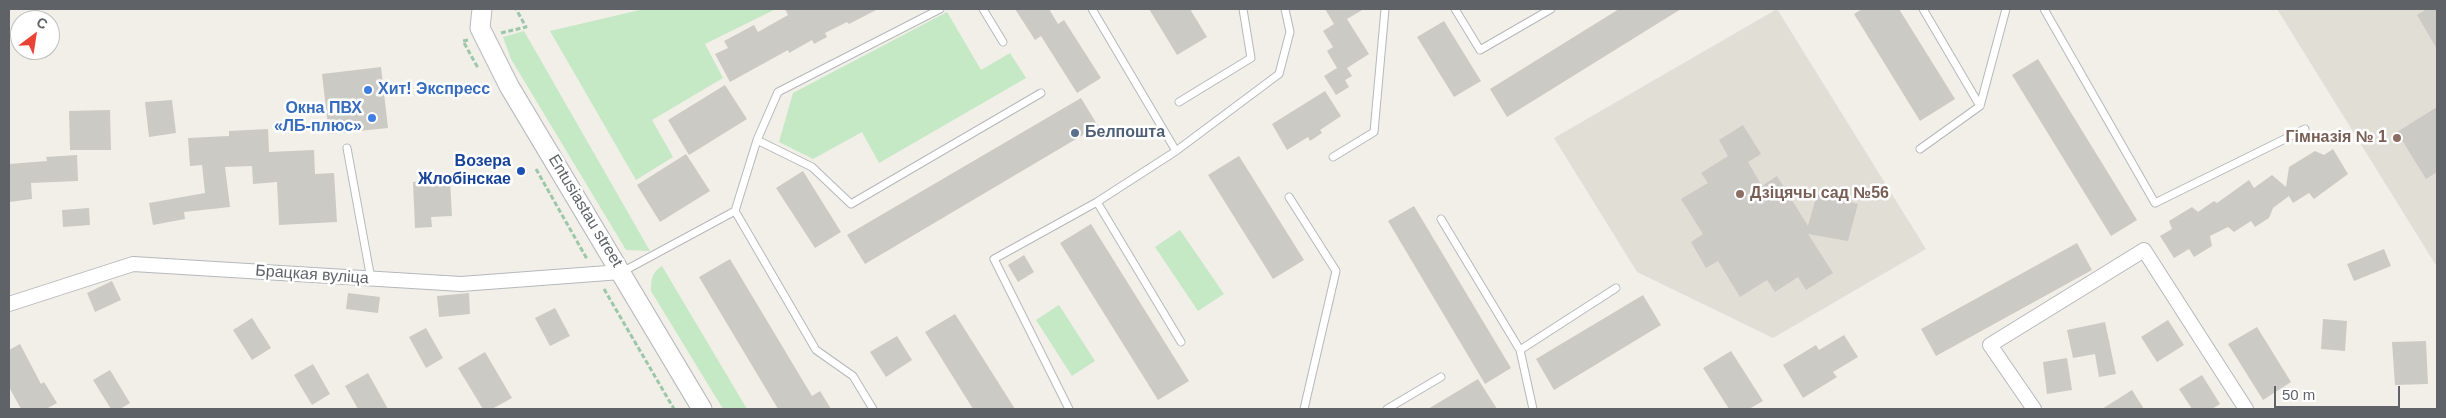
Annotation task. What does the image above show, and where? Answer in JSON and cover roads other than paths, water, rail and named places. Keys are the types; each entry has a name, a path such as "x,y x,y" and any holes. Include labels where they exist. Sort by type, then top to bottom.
{"main road":[{"name":"Entusiastau street","path":"482,9 480,28 509,86 702,409"}],"street":[{"path":"2034,409 1990,345 2144,250 2246,409"},
{"name":"Брацкая вуліца","path":"9,304 134,264 461,284 621,272"}],"lane":[{"path":"621,272 735,211 757,140 778,92 940,9"},
{"path":"983,9 1003,42"},
{"path":"1092,9 1176,151"},
{"path":"1179,102 1251,58 1243,9"},
{"path":"1069,409 994,259 1096,202 1176,151 1279,74 1290,32 1285,9"},
{"path":"1333,158 1374,132 1386,9"},
{"path":"1455,9 1480,50 1551,9"},
{"path":"1923,9 1980,106"},
{"path":"1920,149 1980,106 2006,9"},
{"path":"2044,9 2155,203 2305,129"},
{"path":"757,140 812,168 851,204 1041,93"},
{"path":"347,148 371,279"},
{"path":"1288,197 1336,271 1304,409"},
{"path":"1096,202 1180,342"},
{"path":"735,211 816,350 853,376 873,409"},
{"path":"1441,219 1520,350 1533,409"},
{"path":"1520,350 1616,288"},
{"path":"1387,409 1441,376"}],"place":[{"name":"Хит! Экспресс","path":"368,90"},
{"name":"Окна ПВХ «ЛБ-плюс»","path":"372,118"},
{"name":"Белпошта","path":"1075,133"},
{"name":"Гімназія № 1","path":"2397,138"},
{"name":"Возера Жлобінскае","path":"521,171"},
{"name":"Дзіцячы сад №56","path":"1740,194"}]}
